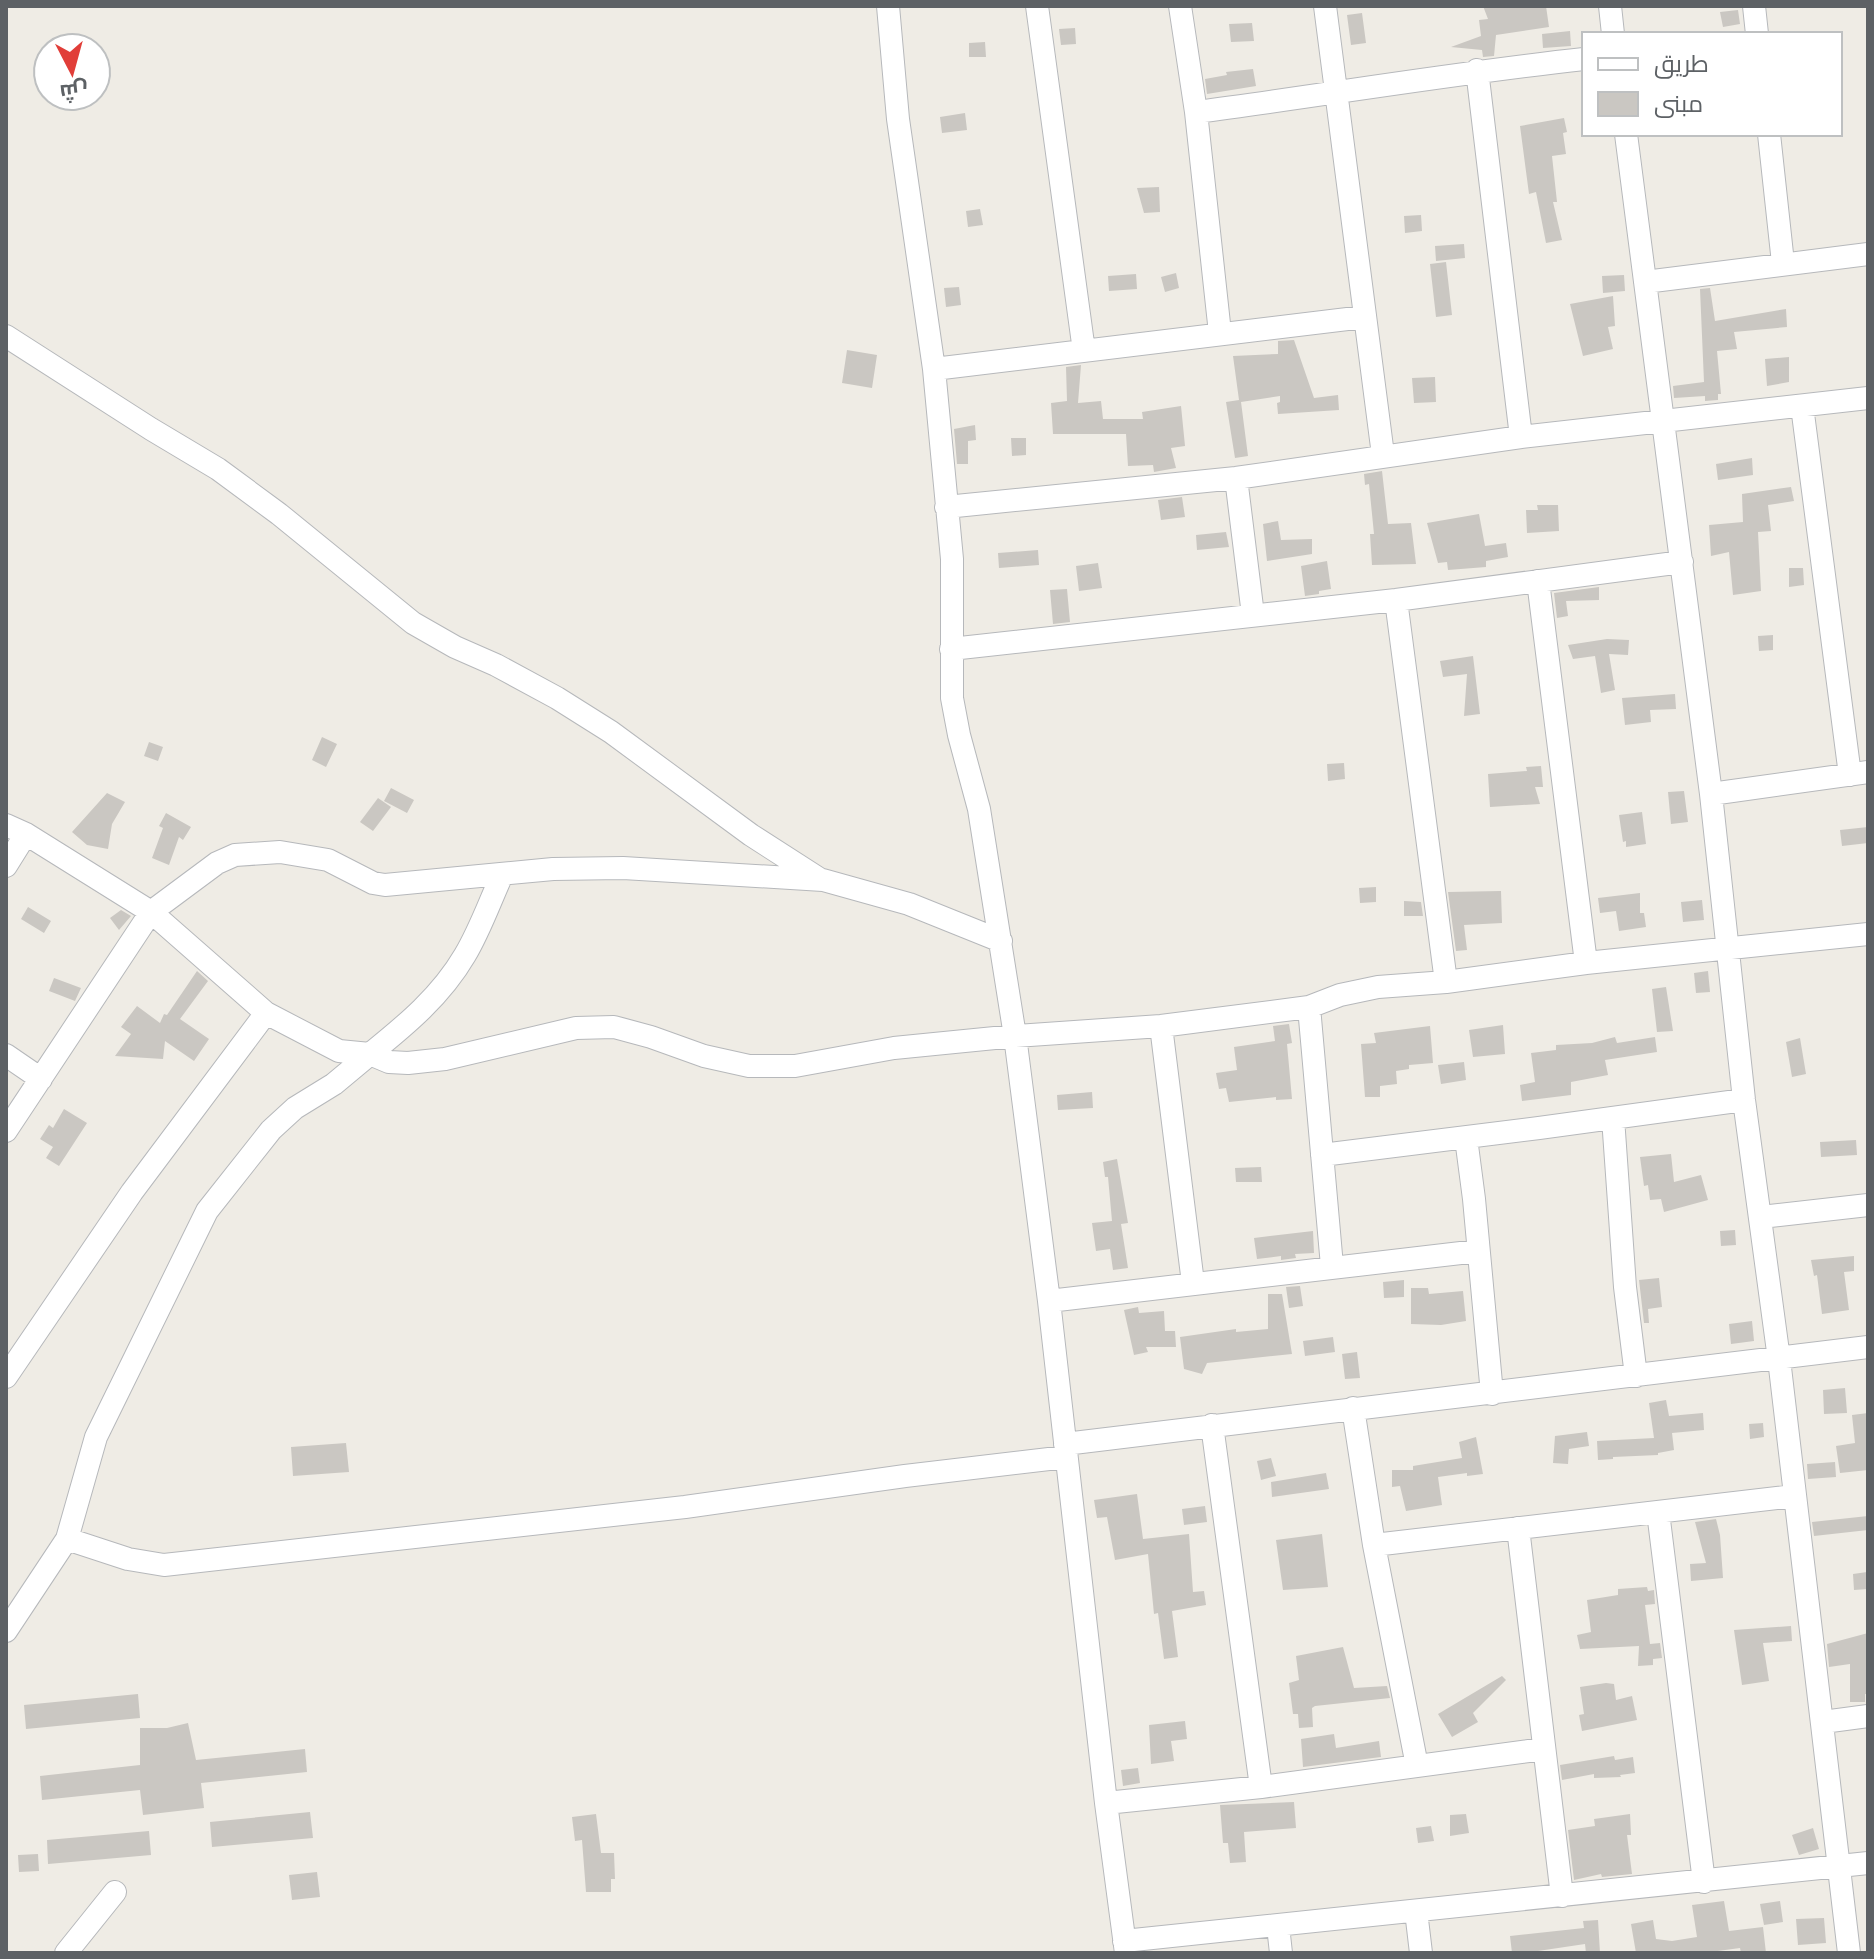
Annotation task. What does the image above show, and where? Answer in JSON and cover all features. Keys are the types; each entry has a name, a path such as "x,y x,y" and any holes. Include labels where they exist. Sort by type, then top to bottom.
{"street":[{"path":"888,6 898,119 934,369 952,559 952,698 979,809 1015,1036 1125,1947 1278,1926 1868,1863"},
{"path":"1037,6 1084,351"},
{"path":"1180,6 1196,112 1220,333"},
{"path":"1325,6 1383,455"},
{"path":"1610,6 1613,32"},
{"path":"1754,6 1757,32"},
{"path":"1196,112 1335,94 1477,70 1582,59"},
{"path":"1477,70 1521,437"},
{"path":"1626,136 1711,794 1744,1100 1779,1359 1849,1953"},
{"path":"1769,136 1783,263"},
{"path":"1645,282 1868,254"},
{"path":"934,369 1364,317"},
{"path":"6,336 218,469 279,514 413,623 557,698 611,732 751,835 823,880"},
{"path":"946,507 1236,478 1521,437 1868,398"},
{"path":"1711,794 1859,773 1802,406"},
{"path":"1236,478 1253,615"},
{"path":"951,649 1396,600 1682,562"},
{"path":"1538,581 1586,963"},
{"path":"1396,600 1446,982"},
{"path":"6,866 16,829 151,912 266,1013 339,1051 408,1063 445,1059 576,1028 614,1027 734,1063 795,1066 894,1048 1161,1026 1309,1007 1340,995 1378,987 1868,934"},
{"path":"6,1131 151,912 225,858 260,851 328,860 373,883 385,885 553,869 623,868 823,880 909,904 1001,941"},
{"path":"6,1631 67,1539 96,1437 207,1211 271,1130 295,1108 334,1084 417,1017 465,956 502,875"},
{"path":"1309,1007 1332,1266"},
{"path":"7,1373 132,1192 266,1013"},
{"path":"1161,1026 1193,1283"},
{"path":"6,1055 41,1079"},
{"path":"1322,1155 1744,1100"},
{"path":"1613,1118 1625,1287 1636,1376"},
{"path":"1466,1138 1492,1394"},
{"path":"1761,1217 1868,1205"},
{"path":"1049,1301 1478,1251"},
{"path":"67,1539 128,1559 164,1565 685,1507 905,1476 1212,1425 1868,1347"},
{"path":"1353,1408 1374,1545 1417,1766"},
{"path":"1212,1425 1261,1787"},
{"path":"1374,1545 1794,1496"},
{"path":"1658,1512 1704,1882"},
{"path":"1518,1528 1562,1896"},
{"path":"1823,1722 1868,1716"},
{"path":"1106,1803 1261,1787 1544,1749"},
{"path":"66,1953 115,1892"},
{"path":"1416,1911 1421,1953"},
{"path":"1278,1926 1281,1953"}],"building":[{"path":"1483,6 1546,6 1549,27 1496,35 1494,56 1483,57 1482,50 1451,47 1481,36 1479,20 1488,19"},
{"path":"1738,10 1740,24 1723,27 1720,12"},
{"path":"1362,13 1366,43 1351,45 1347,15"},
{"path":"1252,23 1254,41 1231,42 1229,24"},
{"path":"1075,28 1076,44 1061,45 1059,29"},
{"path":"1570,31 1571,46 1543,48 1542,34"},
{"path":"985,42 986,57 969,57 969,43"},
{"path":"1253,69 1256,86 1207,94 1205,79 1227,75 1226,72"},
{"path":"965,113 967,130 942,133 940,117"},
{"path":"1564,118 1566,154 1552,156 1557,202 1553,202 1562,240 1546,243 1536,192 1529,194 1520,126"},
{"path":"1159,187 1160,212 1144,213 1137,188"},
{"path":"980,209 983,225 968,227 966,211"},
{"path":"1421,215 1422,231 1405,233 1404,216"},
{"path":"1464,244 1465,258 1436,261 1435,246"},
{"path":"1446,262 1452,315 1436,317 1430,264"},
{"path":"1176,273 1179,288 1165,292 1161,277"},
{"path":"1136,274 1137,289 1109,291 1108,276"},
{"path":"1624,275 1625,291 1603,293 1602,276"},
{"path":"959,287 961,305 946,307 944,288"},
{"path":"1710,288 1715,321 1786,309 1787,327 1734,332 1737,349 1717,351 1721,394 1718,394 1718,400 1705,401 1705,396 1674,398 1673,386 1704,382 1700,289"},
{"path":"1613,296 1615,326 1608,327 1613,349 1583,356 1570,304"},
{"path":"1294,340 1314,398 1338,395 1339,410 1278,414 1280,396 1241,402 1248,456 1235,458 1226,402 1239,400 1233,356 1278,354 1278,341"},
{"path":"847,350 877,355 872,388 842,383"},
{"path":"1789,357 1789,382 1767,386 1765,359"},
{"path":"1081,365 1078,403 1101,401 1103,419 1143,419 1142,412 1181,406 1185,446 1171,448 1176,468 1154,472 1153,465 1128,466 1126,434 1053,434 1051,403 1067,401 1066,367"},
{"path":"1435,377 1436,402 1414,403 1412,378"},
{"path":"975,425 976,440 968,441 968,464 957,464 954,429"},
{"path":"1011,438 1026,438 1026,455 1012,456"},
{"path":"1752,458 1753,475 1718,480 1716,464"},
{"path":"1382,471 1388,524 1411,523 1416,564 1372,565 1370,534 1374,534 1369,484 1365,485 1364,474"},
{"path":"1791,487 1794,501 1768,505 1771,531 1758,532 1761,591 1733,595 1729,552 1711,556 1709,525 1743,522 1742,494"},
{"path":"1182,497 1185,517 1161,520 1158,500"},
{"path":"1537,505 1558,505 1559,531 1527,533 1526,510 1538,510"},
{"path":"1479,514 1485,546 1506,543 1508,557 1486,561 1486,567 1448,570 1447,562 1438,563 1427,523"},
{"path":"1278,521 1281,540 1312,539 1312,554 1267,561 1263,524"},
{"path":"1226,532 1229,547 1197,550 1196,535"},
{"path":"1038,550 1039,565 999,568 998,553"},
{"path":"1327,561 1331,589 1305,596 1301,566"},
{"path":"1098,563 1102,588 1079,591 1076,566"},
{"path":"1789,568 1803,568 1804,585 1789,587"},
{"path":"1599,587 1599,600 1566,601 1568,616 1557,618 1554,593"},
{"path":"1067,589 1070,622 1053,624 1050,590"},
{"path":"1773,635 1773,650 1759,651 1758,636"},
{"path":"1607,639 1629,640 1628,655 1609,654 1615,690 1601,693 1595,656 1573,659 1568,645"},
{"path":"1473,656 1480,714 1464,716 1467,674 1443,677 1440,661"},
{"path":"1675,694 1676,709 1650,710 1651,722 1625,725 1622,698"},
{"path":"322,737 337,744 326,767 312,760"},
{"path":"149,742 163,747 158,761 144,756"},
{"path":"1344,763 1345,779 1328,781 1327,764"},
{"path":"1541,766 1543,787 1535,787 1540,804 1490,807 1488,774 1527,771 1526,767"},
{"path":"391,788 414,800 407,813 384,801"},
{"path":"1684,791 1688,822 1671,824 1668,792"},
{"path":"107,793 125,802 112,824 108,849 87,845 72,832"},
{"path":"378,798 391,807 373,831 360,822"},
{"path":"1642,812 1646,844 1626,847 1619,815"},
{"path":"166,813 191,827 183,840 179,837 169,865 152,858 163,828 159,826"},
{"path":"1868,827 1868,843 1842,846 1840,830"},
{"path":"1376,887 1376,902 1360,903 1359,888"},
{"path":"1501,891 1502,923 1464,925 1467,950 1456,951 1448,892"},
{"path":"1640,893 1640,913 1644,913 1646,927 1619,931 1616,911 1600,913 1598,898"},
{"path":"1702,900 1704,920 1683,922 1681,902"},
{"path":"1404,901 1421,902 1423,916 1404,916"},
{"path":"28,907 51,921 44,933 21,919"},
{"path":"121,910 131,916 119,930 110,918"},
{"path":"197,971 208,981 180,1019 209,1039 194,1061 165,1041 163,1059 115,1056 131,1034 121,1027 137,1006 160,1023"},
{"path":"1708,971 1710,992 1696,993 1694,973"},
{"path":"54,978 81,988 75,1001 49,991"},
{"path":"1666,987 1673,1031 1657,1032 1652,989"},
{"path":"1289,1024 1292,1043 1287,1044 1292,1099 1276,1100 1276,1097 1229,1102 1226,1088 1219,1089 1216,1073 1237,1070 1234,1047 1275,1041 1273,1026"},
{"path":"1503,1025 1505,1054 1473,1057 1469,1030"},
{"path":"1430,1026 1433,1063 1409,1065 1409,1069 1396,1071 1397,1084 1380,1086 1380,1097 1365,1097 1361,1044 1376,1043 1374,1033"},
{"path":"1615,1037 1617,1043 1655,1037 1657,1052 1605,1060 1608,1075 1571,1082 1571,1095 1522,1101 1520,1085 1535,1082 1531,1053 1556,1050 1556,1045 1592,1043"},
{"path":"1800,1038 1806,1074 1792,1077 1786,1042"},
{"path":"1464,1062 1466,1080 1441,1084 1438,1065"},
{"path":"1092,1092 1093,1108 1058,1110 1057,1095"},
{"path":"64,1109 87,1123 59,1166 46,1158 53,1147 40,1139 49,1125 53,1128"},
{"path":"1856,1140 1857,1155 1821,1157 1820,1142"},
{"path":"1671,1154 1674,1182 1701,1175 1708,1200 1664,1212 1661,1199 1650,1200 1648,1185 1644,1186 1640,1157"},
{"path":"1117,1159 1128,1223 1121,1224 1128,1268 1113,1270 1110,1249 1096,1251 1092,1223 1112,1221 1108,1177 1105,1177 1103,1162"},
{"path":"1261,1167 1262,1182 1236,1182 1235,1168"},
{"path":"1735,1230 1736,1245 1721,1246 1720,1231"},
{"path":"1313,1231 1314,1253 1295,1254 1296,1258 1281,1260 1281,1256 1257,1259 1254,1238"},
{"path":"1854,1256 1854,1271 1844,1272 1849,1310 1822,1314 1817,1275 1814,1276 1811,1260"},
{"path":"1659,1278 1662,1307 1648,1309 1649,1323 1644,1323 1639,1280"},
{"path":"1404,1280 1404,1297 1384,1298 1383,1282"},
{"path":"1300,1286 1303,1306 1289,1308 1286,1287"},
{"path":"1411,1288 1428,1288 1429,1294 1463,1291 1466,1321 1441,1325 1411,1324"},
{"path":"1268,1294 1282,1294 1292,1354 1207,1363 1202,1374 1184,1369 1180,1337 1236,1329 1236,1332 1268,1329"},
{"path":"1138,1307 1139,1313 1164,1311 1165,1331 1175,1331 1176,1347 1146,1347 1148,1352 1134,1355 1124,1310"},
{"path":"1752,1321 1754,1341 1731,1344 1729,1324"},
{"path":"1333,1337 1335,1352 1305,1356 1303,1341"},
{"path":"1357,1352 1360,1378 1345,1379 1342,1354"},
{"path":"1845,1388 1847,1413 1824,1414 1823,1390"},
{"path":"1666,1400 1669,1416 1703,1413 1704,1430 1672,1433 1674,1450 1658,1455 1598,1460 1597,1441 1654,1438 1649,1403"},
{"path":"1868,1413 1868,1470 1840,1473 1836,1446 1855,1443 1852,1415"},
{"path":"1763,1423 1764,1437 1750,1439 1749,1424"},
{"path":"1587,1432 1589,1446 1569,1449 1568,1464 1553,1463 1555,1436"},
{"path":"1476,1437 1483,1474 1438,1477 1442,1505 1406,1511 1400,1486 1392,1487 1392,1470 1413,1470 1413,1466 1462,1458 1459,1442"},
{"path":"346,1443 349,1472 293,1476 291,1447"},
{"path":"1271,1458 1276,1476 1261,1480 1257,1461"},
{"path":"1835,1462 1836,1477 1808,1479 1807,1464"},
{"path":"1326,1473 1329,1489 1272,1497 1271,1482"},
{"path":"1137,1494 1143,1539 1189,1534 1193,1592 1204,1591 1206,1605 1172,1611 1178,1657 1164,1659 1158,1613 1154,1614 1148,1554 1115,1560 1107,1517 1097,1518 1094,1500"},
{"path":"1205,1506 1207,1522 1184,1525 1182,1509"},
{"path":"1868,1516 1868,1530 1814,1536 1812,1522"},
{"path":"1716,1519 1723,1578 1691,1581 1690,1564 1706,1563 1695,1522"},
{"path":"1322,1534 1328,1587 1283,1590 1276,1540"},
{"path":"1867,1572 1868,1589 1854,1590 1853,1574"},
{"path":"1647,1587 1648,1591 1654,1590 1655,1604 1645,1605 1650,1644 1660,1643 1662,1658 1653,1659 1653,1665 1638,1666 1639,1646 1580,1649 1577,1635 1591,1632 1587,1600 1618,1595 1618,1589"},
{"path":"1791,1626 1792,1641 1763,1643 1769,1681 1742,1685 1734,1630"},
{"path":"1868,1633 1868,1694 1865,1694 1865,1702 1850,1702 1850,1664 1829,1667 1827,1644"},
{"path":"1343,1647 1354,1688 1387,1686 1390,1698 1315,1706 1312,1708 1313,1727 1299,1728 1298,1714 1293,1714 1289,1683 1299,1680 1296,1656"},
{"path":"1502,1676 1506,1680 1473,1713 1478,1722 1452,1737 1438,1714"},
{"path":"1614,1684 1616,1700 1632,1696 1637,1720 1582,1731 1579,1715 1584,1714 1580,1687"},
{"path":"138,1694 140,1718 26,1729 24,1705"},
{"path":"1185,1721 1187,1739 1171,1741 1174,1761 1151,1764 1149,1725"},
{"path":"188,1723 196,1760 305,1749 307,1772 201,1783 204,1808 143,1815 140,1790 42,1800 40,1776 140,1765 140,1728 167,1728"},
{"path":"1334,1734 1336,1748 1379,1741 1381,1757 1303,1767 1301,1739"},
{"path":"1614,1756 1615,1760 1633,1757 1635,1773 1594,1778 1594,1774 1562,1780 1560,1765"},
{"path":"1138,1768 1140,1783 1123,1786 1121,1770"},
{"path":"1294,1802 1296,1828 1244,1832 1246,1862 1230,1863 1228,1843 1223,1843 1220,1805"},
{"path":"310,1812 313,1838 212,1847 210,1822"},
{"path":"596,1814 601,1853 614,1853 615,1879 611,1879 611,1892 586,1892 582,1840 575,1841 572,1817"},
{"path":"1466,1814 1469,1833 1450,1836 1450,1815"},
{"path":"1630,1814 1631,1835 1627,1835 1632,1874 1602,1877 1601,1874 1574,1880 1568,1830 1595,1826 1594,1819"},
{"path":"1431,1826 1434,1841 1418,1843 1416,1828"},
{"path":"1813,1828 1819,1849 1799,1855 1792,1835"},
{"path":"149,1831 151,1855 48,1864 47,1840"},
{"path":"38,1854 39,1871 19,1872 18,1855"},
{"path":"317,1872 320,1897 292,1900 289,1875"},
{"path":"1724,1901 1729,1931 1763,1927 1766,1953 1741,1953 1740,1948 1703,1953 1636,1953 1631,1924 1653,1920 1656,1939 1672,1941 1697,1937 1692,1905"},
{"path":"1780,1901 1783,1922 1764,1925 1760,1904"},
{"path":"1824,1918 1826,1943 1798,1945 1796,1919"},
{"path":"1598,1920 1600,1953 1586,1953 1585,1944 1538,1953 1512,1953 1510,1936 1584,1928 1583,1921"}]}
